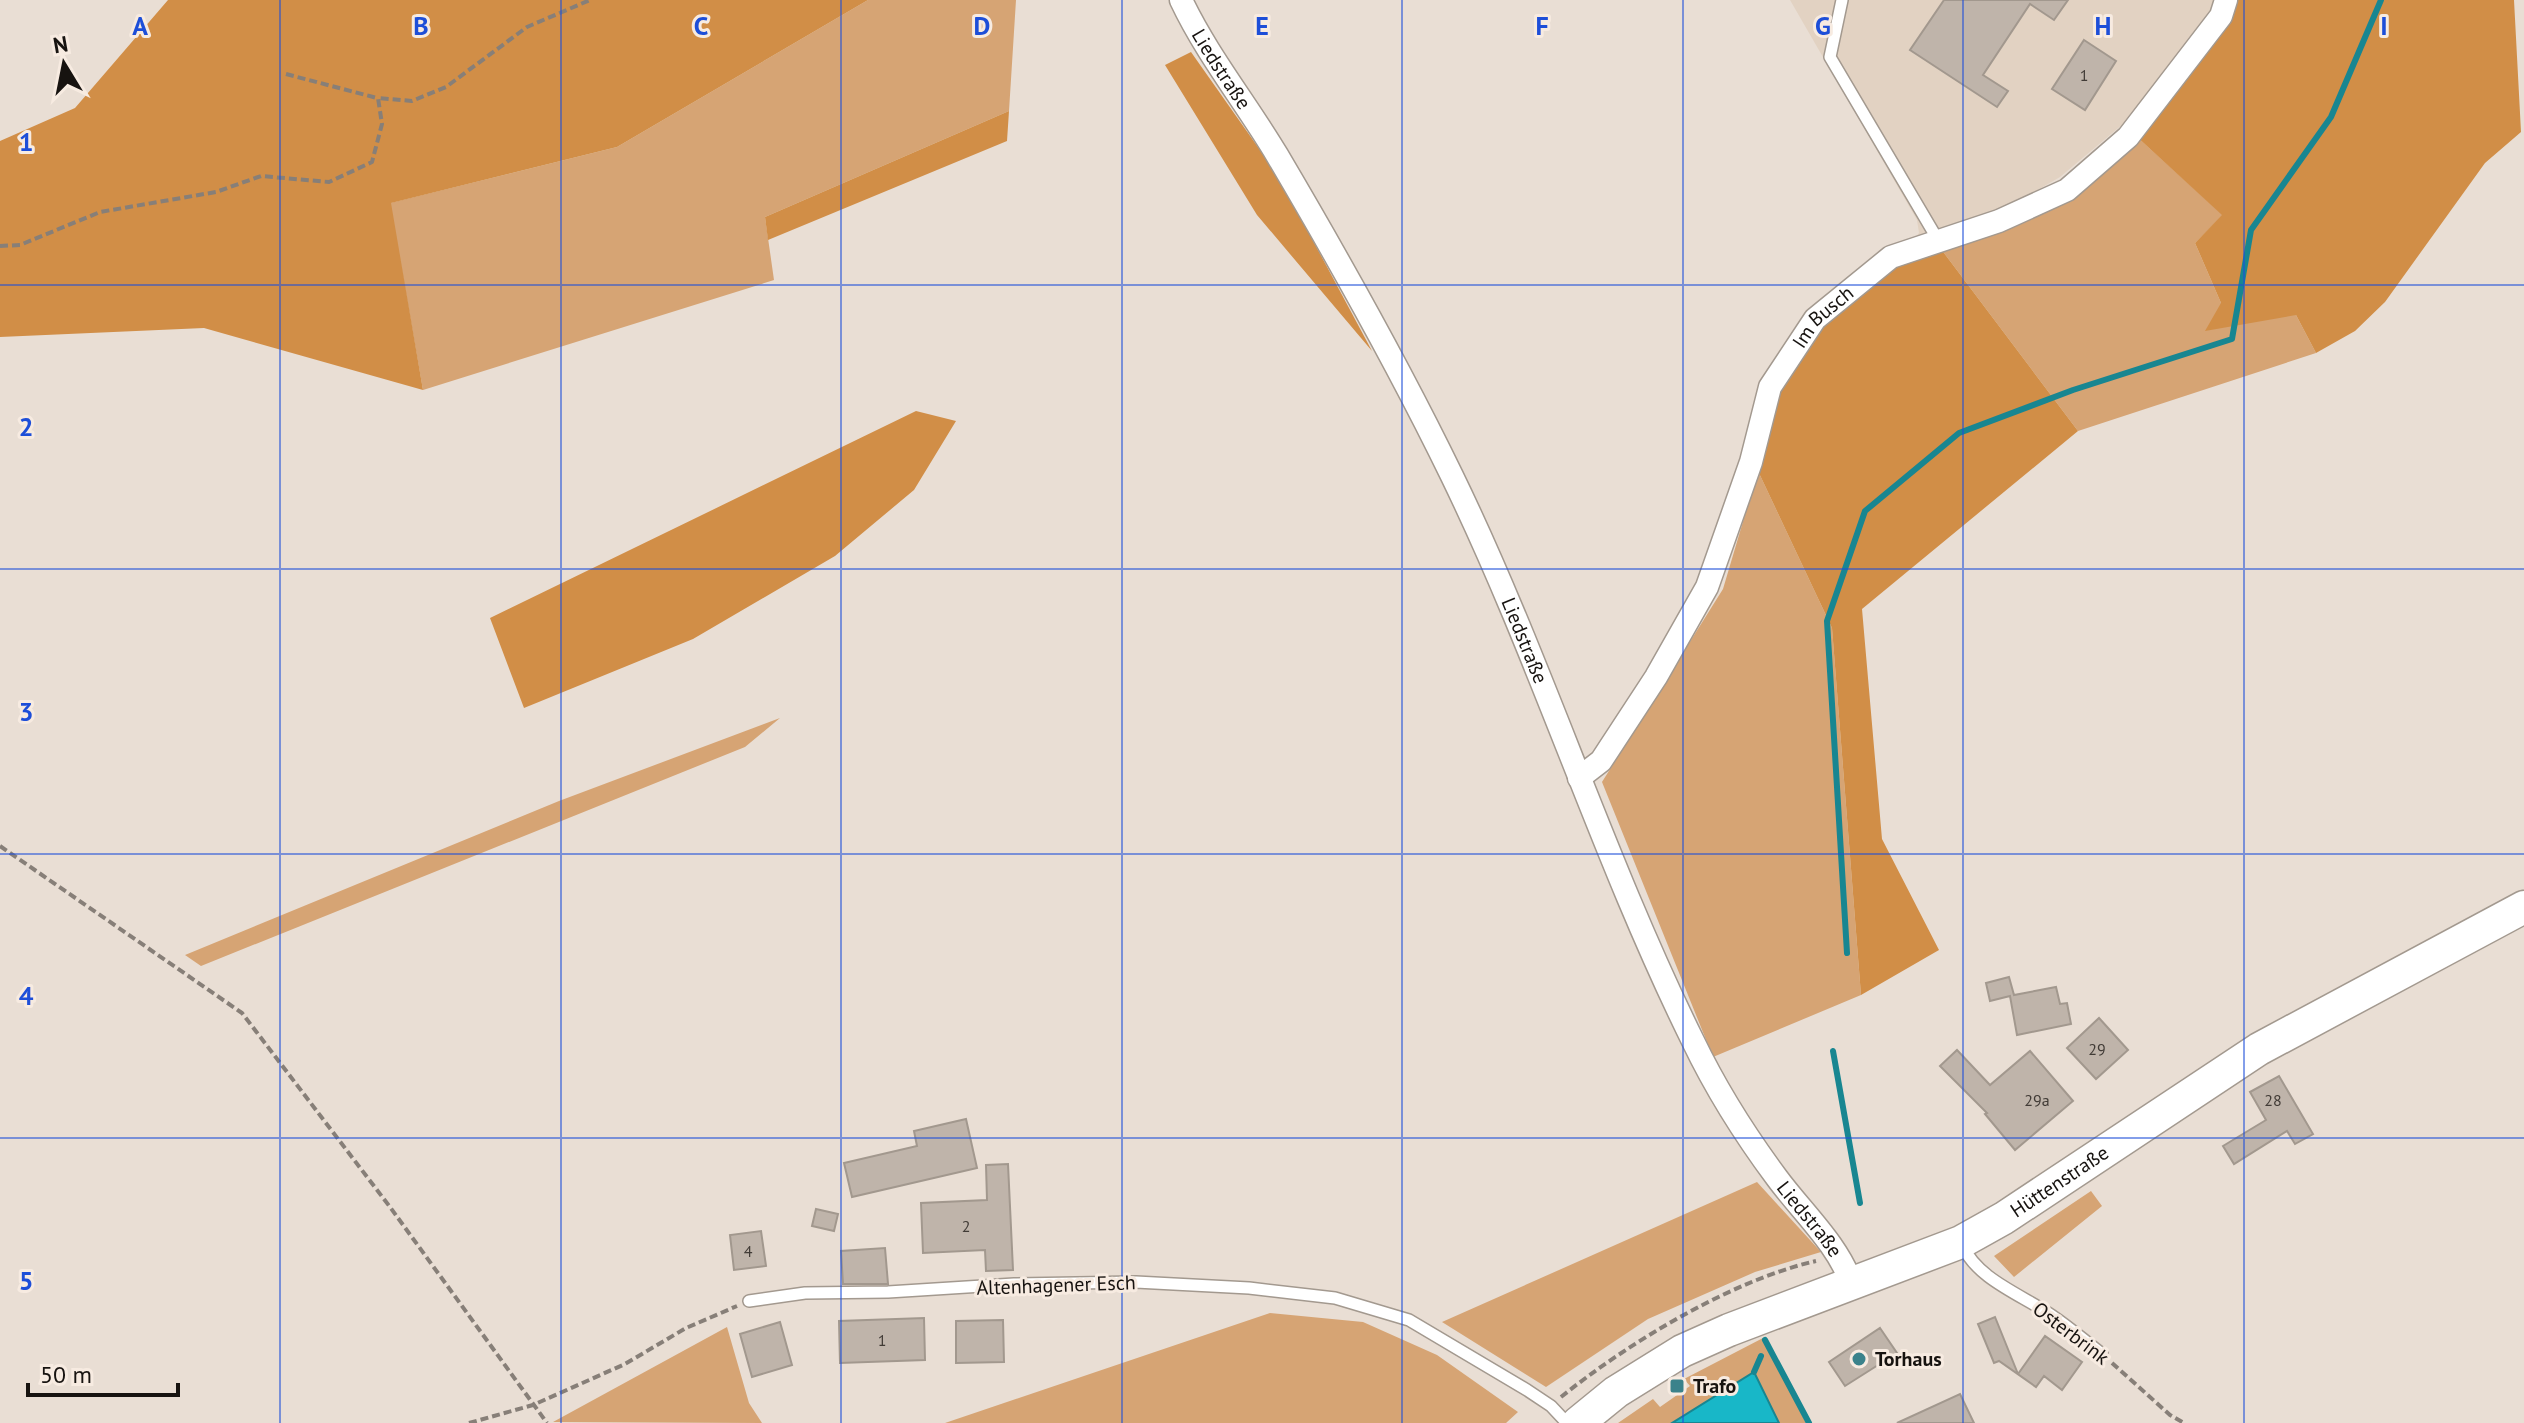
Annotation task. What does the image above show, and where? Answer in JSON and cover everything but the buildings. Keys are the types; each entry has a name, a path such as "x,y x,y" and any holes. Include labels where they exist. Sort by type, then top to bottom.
{"main road":[{"name":"Hüttenstraße","path":"1578,1423 1616,1392 1682,1351 1729,1330 1961,1242 2004,1218 2259,1049 2524,907"}],"street":[{"name":"Liedstraße","path":"1181,0 1211,56 1282,164 1383,344 1451,475 1532,655 1640,931 1712,1078 1775,1176 1838,1256 1852,1285"},
{"name":"Im Busch","path":"1579,778 1601,761 1656,677 1707,587 1751,462 1770,387 1815,319 1891,257 1999,221 2067,190 2128,137 2221,16 2226,0"}],"lane":[{"path":"1842,0 1830,57 1938,240"},
{"name":"Osterbrink","path":"1961,1242 1969,1260 1980,1270 2053,1317 2102,1354"},
{"name":"Altenhagener Esch","path":"749,1301 805,1293 1136,1282 1249,1288 1335,1298 1409,1320 1527,1390 1551,1406 1567,1423"}],"path":[{"path":"286,74 378,98 412,101 446,87 527,27 590,0"},
{"path":"0,246 20,245 100,212 216,192 261,176 329,182 372,162 382,124 378,98"},
{"path":"0,846 242,1013 390,1207 547,1423"},
{"path":"469,1423 533,1405 625,1364 686,1328 749,1301"},
{"name":"Osterbrink","path":"2102,1354 2170,1415 2184,1423"}],"shaded area":[{"path":"168,0 868,0 617,147 391,203 423,390 204,328 0,337 0,141 75,108"},
{"path":"868,0 1016,0 1009,111 765,217 774,280 423,390 390,203 617,147"},
{"path":"1790,0 2217,0 2212,14 2123,124 2060,177 1995,215 1912,241 1919,233 1917,220"},
{"path":"2232,0 2514,0 2521,132 2485,163 2385,302 2355,331 2316,353 2296,315 2205,331 2221,303 2195,243 2222,215 2136,136"},
{"path":"1191,52 1279,177 1372,351 1257,215 1165,65"},
{"path":"1009,111 1007,141 768,240 765,217"},
{"path":"2136,136 2223,215 2195,243 2221,303 2296,315 2316,353 2078,431 1941,249 2005,230"},
{"path":"1941,249 2078,431 1862,609 1882,839 1939,950 1861,995 1832,628 1758,471 1778,396 1821,328 1898,266"},
{"path":"916,411 956,421 914,490 835,556 693,639 524,708 490,618"},
{"path":"1758,471 1832,628 1861,995 1713,1057 1602,782 1723,589"},
{"path":"780,718 745,747 201,966 185,955 559,801"},
{"path":"1757,1182 1821,1252 1755,1272 1648,1319 1546,1387 1442,1322"},
{"path":"2091,1191 2102,1206 2014,1277 1994,1256"},
{"path":"1270,1313 1363,1322 1437,1355 1518,1412 1506,1423 945,1423"},
{"path":"727,1327 749,1403 762,1423 553,1422"},
{"path":"1763,1338 1806,1423 1618,1423 1653,1399 1660,1407 1690,1386 1684,1379"}],"water":[{"path":"1754,1372 1779,1423 1672,1423"}],"waterway":[{"path":"1847,953 1827,621 1865,511 1959,433 2073,390 2232,339 2251,230 2331,117 2381,0"},
{"path":"1833,1051 1860,1203"},
{"path":"1765,1340 1809,1423"},
{"path":"1754,1372 1761,1356"}],"place":[{"name":"Torhaus","path":"1859,1359"},
{"name":"Trafo","path":"1677,1386"}]}
